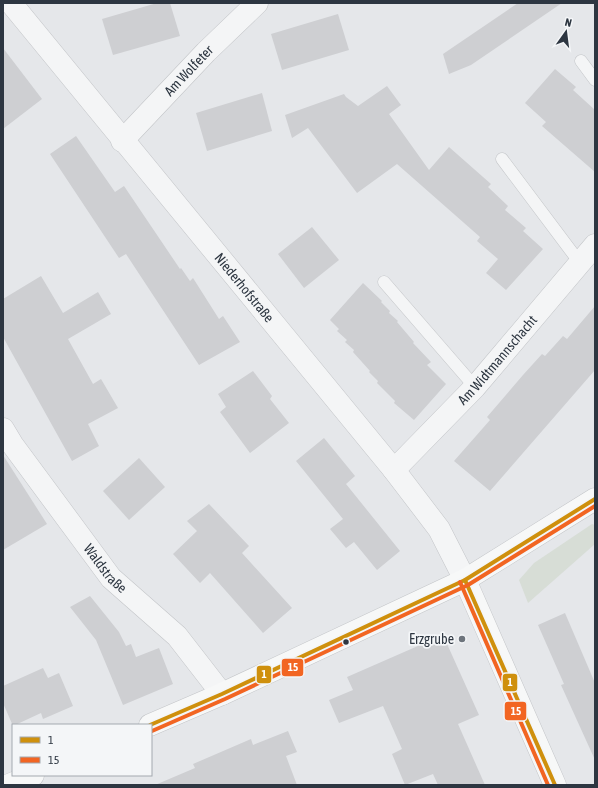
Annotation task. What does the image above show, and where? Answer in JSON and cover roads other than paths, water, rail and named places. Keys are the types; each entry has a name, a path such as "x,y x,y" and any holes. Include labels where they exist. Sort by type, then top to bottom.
{"street":[{"name":"Niederhofstraße","path":"11,3 122,141 394,470 439,529 465,580"},
{"name":"Am Wolfeter","path":"122,141 206,52 257,3"},
{"name":"Am Widtmannschacht","path":"394,470 475,387 595,245"},
{"name":"Waldstraße","path":"6,441 111,578 177,636 222,694"},
{"path":"152,724 222,694 465,580 594,503"},
{"path":"465,580 555,785"},
{"path":"9,785 31,776"}],"lane":[{"path":"582,61 595,80"},
{"path":"502,159 580,263"},
{"path":"384,282 475,387"}],"place":[{"name":"Erzgrube","path":"462,639"}]}
